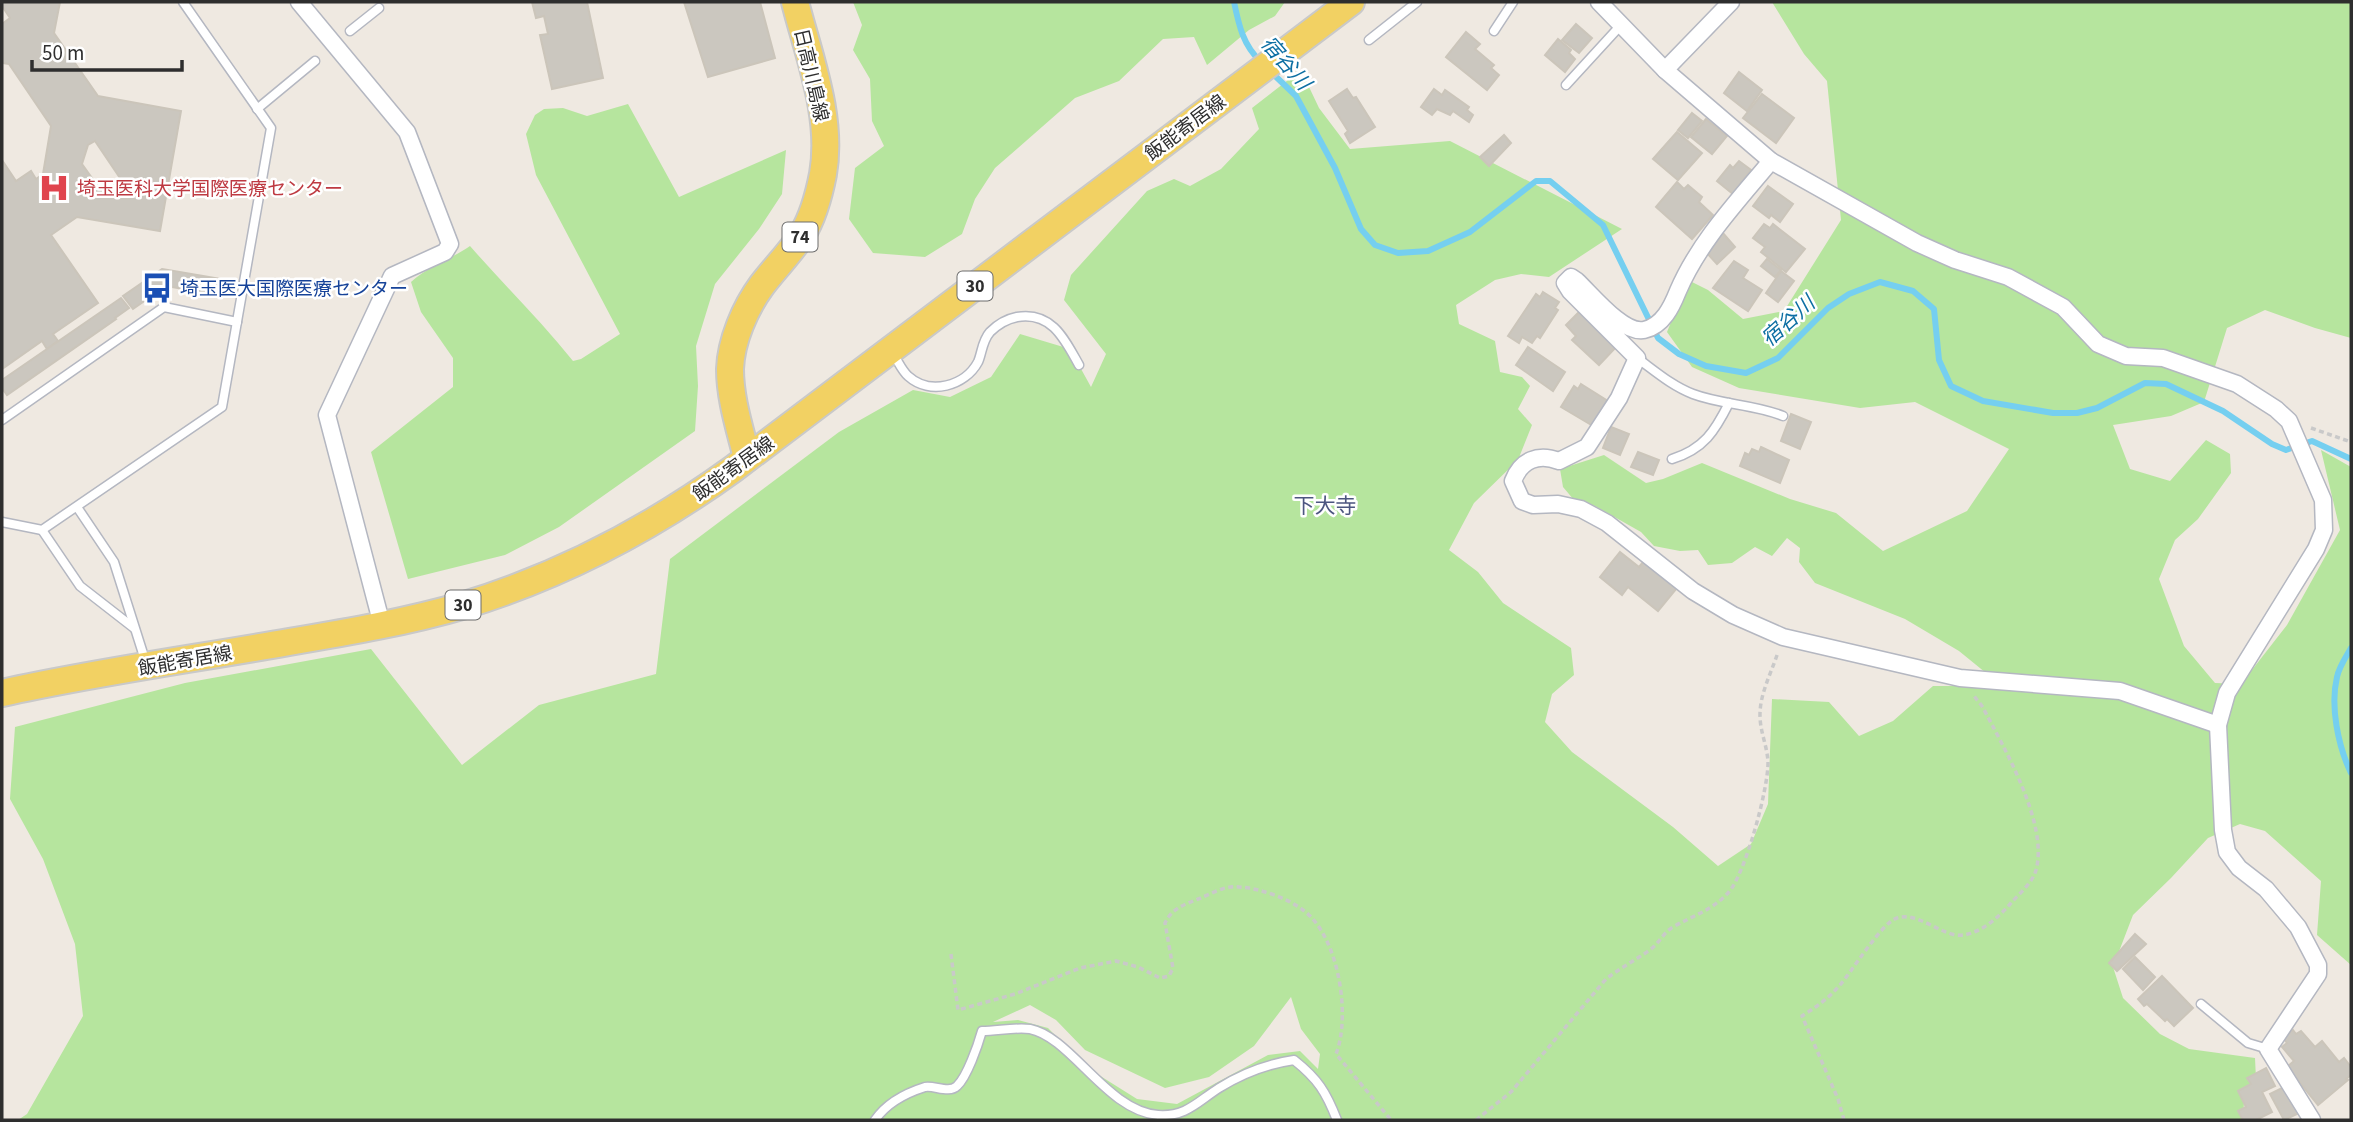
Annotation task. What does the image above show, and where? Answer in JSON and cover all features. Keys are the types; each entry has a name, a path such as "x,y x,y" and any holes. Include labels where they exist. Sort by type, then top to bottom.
{"main road":[{"name":"日高川島線","path":"747,458 731,388 730,366 736,340 743,320 762,285 803,233 812,215 823,172 825,125 795,2"},
{"name":"飯能寄居線","path":"2,693 382,625 462,606 576,564 667,514 747,458 1351,2"}],"street":[{"path":"299,2 407,132 450,244 445,252 392,276 327,415 382,625"},
{"path":"1599,2 1665,70 1771,161 1917,243 1955,260 2008,276 2063,307 2098,344 2126,356 2164,358 2237,384 2276,409 2289,421 2323,500 2324,530 2316,549 2227,693 2218,725 2222,830 2227,852 2239,868 2266,889 2298,928 2318,965 2318,974 2268,1049 2312,1120"},
{"path":"1665,70 1731,2"},
{"path":"1771,161 1696,254 1671,307 1659,322 1644,330 1629,328 1614,318 1577,281 1571,277 1566,279 1564,283 1570,290 1637,358 1619,398 1587,447 1559,461 1547,456 1532,458 1518,468 1513,481 1522,501 1533,505 1558,504 1581,509 1607,523 1693,591 1733,615 1783,637 1959,678 2120,691 2218,725"}],"lane":[{"path":"41,530 222,407 271,128 183,2"},
{"path":"1369,40 1417,2"},
{"path":"1494,31 1513,2"},
{"path":"351,31 379,8"},
{"path":"1566,85 1621,25"},
{"path":"257,109 314,61"},
{"path":"2,420 164,307 237,322"},
{"path":"891,351 909,377 938,387 955,384 967,376 978,361 988,334 1013,317 1027,315 1040,317 1052,324 1063,336 1079,365"},
{"path":"1637,358 1693,394 1763,408 1783,416"},
{"path":"1672,459 1688,454 1705,442 1729,403"},
{"path":"77,507 114,562 147,666"},
{"path":"2,522 41,530 80,586 135,629"},
{"path":"2201,1004 2248,1043 2268,1049"},
{"path":"875,1120 887,1105 927,1086 950,1090 957,1087 982,1031 1016,1029 1030,1029 1043,1034 1098,1083 1131,1106 1155,1115 1181,1114 1247,1073 1271,1063 1294,1060 1314,1075 1328,1095 1337,1120"}],"path":[{"path":"2289,421 2351,442"},
{"path":"1476,1120 1511,1092 1606,979 1623,965 1651,949 1670,928 1712,908 1730,891 1739,877 1768,765 1760,730 1761,703 1783,637"},
{"path":"1844,1120 1838,1099 1802,1016 1818,1006 1841,984 1886,925 1898,917 1920,920 1962,935 1982,928 2006,908 2036,872 2039,850 2037,829 2018,777 1982,706 1959,678"},
{"path":"951,954 958,1010 1015,994 1080,968 1116,961 1138,967 1160,978 1169,976 1173,968 1164,923 1174,909 1223,889 1238,886 1286,901 1305,911 1321,929 1339,978 1343,1037 1336,1054 1391,1120"}],"green space":[{"path":"853,2 1285,2 1275,16 1249,30 1207,65 1194,37 1163,39 1119,81 1075,98 995,168 975,199 962,234 925,257 873,253 849,219 855,168 884,146 872,121 870,79 853,50 862,25"},
{"path":"1772,2 2351,2 2351,338 2265,310 2227,328 2204,402 2171,416 2113,425 2130,469 2170,481 2206,440 2230,454 2231,473 2198,519 2175,540 2159,579 2184,646 2215,683 2241,684 2287,625 2340,530 2321,450 2351,467 2351,965 2317,935 2321,881 2265,831 2240,824 2208,838 2133,915 2113,967 2123,998 2160,1034 2189,1049 2255,1058 2256,1079 2244,1102 2243,1120 18,1120 27,1114 83,1016 75,944 43,859 10,799 15,727 185,683 371,649 462,765 539,705 656,674 670,559 839,432 913,390 950,397 991,377 1020,334 1070,349 1091,387 1106,354 1064,300 1071,275 1147,191 1174,179 1190,186 1221,169 1259,129 1252,108 1301,70 1319,108 1350,149 1450,141 1622,229 1549,277 1521,274 1495,280 1456,305 1459,324 1495,341 1500,372 1522,377 1530,386 1518,409 1532,425 1518,460 1474,503 1449,550 1478,572 1503,603 1571,648 1574,675 1552,694 1545,722 1572,752 1673,827 1718,866 1751,844 1768,804 1772,699 1829,702 1859,736 1893,721 1933,686 2002,686 1959,651 1905,619 1815,583 1799,562 1800,548 1787,538 1772,556 1755,547 1732,563 1708,565 1698,550 1680,551 1654,546 1641,532 1595,506 1574,500 1563,487 1560,469 1604,455 1646,483 1702,463 1790,499 1836,513 1883,551 1967,511 2009,449 1915,402 1860,408 1739,388 1692,367 1667,332 1688,280 1708,290 1743,319 1784,311 1841,220 1827,81 1804,54","holes":["1291,997 1301,1029 1320,1054 1318,1069 1300,1051 1268,1055 1177,1104 1137,1099 1086,1067 1048,1028 1018,1020 993,1022 1030,1005 1056,1020 1085,1050 1165,1088 1209,1077 1254,1046"]},
{"path":"628,104 679,197 786,150 782,194 759,229 715,284 696,346 698,386 695,431 559,527 505,555 408,579 371,452 453,387 453,358 421,312 411,282 470,246 573,361 581,359 620,334 536,175 526,134 535,115 544,109 563,108 587,116"}],"building":[{"name":"埼玉医科大学国際医療センター","path":"2,2 60,2 54,33 98,96 181,111 160,231 77,217 51,235 98,303 53,334 58,341 47,349 42,341 2,369 2,160 16,181 31,171 36,179 43,174 51,126 9,64 2,63 2,24 10,18","holes":["95,141 124,184 115,190 97,185 82,164 88,145"]},
{"path":"532,2 587,2 603,78 552,89 540,35 548,34 544,16 536,18"},
{"path":"684,2 760,2 775,58 708,77"},
{"path":"1576,24 1592,38 1579,53 1562,40"},
{"path":"1466,32 1480,44 1475,49 1494,65 1491,68 1499,75 1487,90 1446,57"},
{"path":"1558,39 1571,50 1569,53 1575,59 1565,72 1545,55"},
{"path":"1739,72 1762,90 1747,111 1724,93"},
{"path":"1347,89 1353,98 1356,97 1375,127 1350,143 1345,134 1348,131 1329,101"},
{"path":"1434,89 1442,95 1445,90 1469,107 1467,110 1473,115 1469,122 1453,111 1450,115 1437,109 1432,115 1421,107"},
{"path":"1762,94 1794,118 1776,143 1743,118"},
{"path":"1692,113 1702,121 1688,138 1678,130"},
{"path":"1706,119 1727,136 1712,154 1691,137"},
{"path":"1677,132 1702,153 1678,180 1653,159"},
{"path":"1504,135 1511,143 1489,166 1480,157"},
{"path":"1739,161 1751,170 1733,194 1717,181 1730,165 1733,168"},
{"path":"1677,182 1684,189 1688,185 1702,197 1699,202 1713,215 1692,239 1656,207"},
{"path":"1768,186 1793,204 1780,222 1771,215 1769,218 1753,206"},
{"path":"1764,224 1770,228 1773,224 1805,249 1786,272 1761,252 1765,247 1753,238"},
{"path":"1722,232 1735,247 1717,264 1706,252"},
{"path":"1767,259 1781,270 1775,277 1761,266"},
{"path":"1734,261 1748,270 1743,278 1762,290 1748,311 1713,288"},
{"path":"162,269 227,280 225,296 166,286 133,309 123,296"},
{"path":"1781,271 1794,281 1778,302 1766,293"},
{"path":"1543,292 1559,302 1555,308 1558,310 1540,338 1537,336 1532,343 1522,337 1519,343 1508,336 1536,294 1540,297"},
{"path":"121,298 129,308 7,395 2,388 2,380"},
{"path":"1580,311 1617,346 1599,365 1572,340 1576,336 1566,325"},
{"path":"1528,347 1565,372 1553,391 1516,365"},
{"path":"1581,384 1608,401 1593,426 1561,407 1574,386 1578,389"},
{"path":"1791,414 1811,422 1800,449 1781,441"},
{"path":"1611,427 1629,434 1620,455 1603,448"},
{"path":"1761,447 1789,460 1780,483 1740,466 1745,453 1749,455 1752,449 1759,452"},
{"path":"1638,452 1659,460 1653,475 1631,467"},
{"path":"1620,552 1639,567 1644,561 1677,588 1658,611 1628,587 1622,595 1600,577"},
{"path":"2135,934 2146,944 2117,971 2109,963"},
{"path":"2135,957 2155,977 2143,990 2123,969"},
{"path":"2162,976 2193,1008 2174,1026 2138,999"},
{"path":"2293,1030 2296,1034 2301,1031 2315,1047 2322,1041 2339,1062 2344,1058 2351,1067 2351,1075 2346,1079 2348,1080 2318,1105 2287,1067 2294,1061 2282,1047 2287,1043 2283,1038"},
{"path":"2266,1068 2275,1086 2262,1092 2272,1112 2256,1120 2243,1120 2238,1111 2246,1107 2238,1091 2251,1084 2247,1078"},
{"path":"2284,1087 2299,1113 2284,1120 2270,1094"}],"waterway":[{"name":"宿谷川","path":"1234,2 1246,42 1261,62"},
{"name":"宿谷川","path":"1269,70 1296,96 1335,168 1361,229 1375,245 1398,253 1428,251 1470,232 1536,181 1550,181 1603,225 1658,338 1679,354 1706,366 1746,373 1778,358 1828,308 1849,294 1880,282 1913,291 1934,309 1939,360 1951,386 1983,401 2053,413 2077,413 2097,408 2145,383 2166,384 2223,411 2272,444 2286,450 2312,441 2351,459"},
{"name":"宿谷川","path":"2351,648 2338,673 2334,700 2342,751 2351,773"}],"place":[{"name":"埼玉医科大学国際医療センター","path":"54,188"},
{"name":"埼玉医大国際医療センター","path":"157,288"}],"district":[{"name":"下大寺","path":"1325,506"}]}
